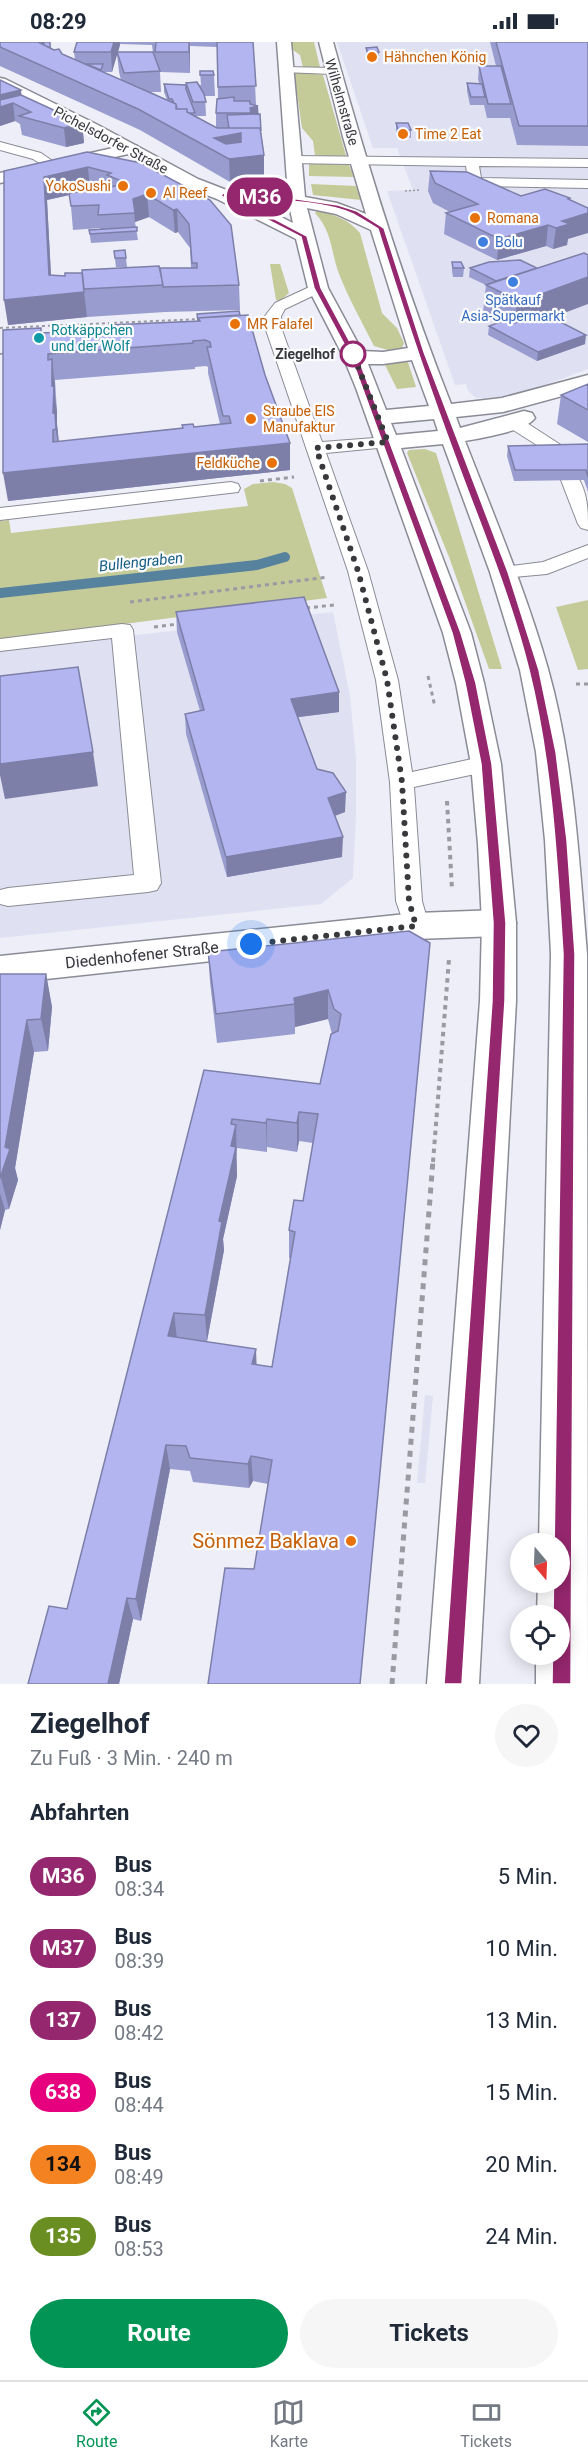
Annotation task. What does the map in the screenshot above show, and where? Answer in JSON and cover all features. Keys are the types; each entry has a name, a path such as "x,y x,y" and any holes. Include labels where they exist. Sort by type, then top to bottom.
{"main road":[{"path":"284,42 297,201 318,288 355,357 457,633 470,683 486,764 500,923 498,1001 453,1684"},
{"name":"Wilhelmstraße","path":"326,42 332,71 359,161 420,352 503,572 534,670 551,752 561,840 569,954 562,1684"},
{"name":"Pichelsdorfer Straße","path":"0,82 192,183 223,195 304,236"},
{"path":"0,178 131,149"},
{"name":"Pichelsdorfer Straße","path":"223,195 297,201 354,212 380,228"},
{"path":"355,357 383,358 420,352"},
{"path":"378,418 504,405 588,382"},
{"path":"388,442 453,438 513,422 588,388"},
{"name":"Diedenhofener Straße","path":"0,970 416,926 500,923"}],"lane":[{"path":"286,70 332,71"},
{"path":"0,146 37,156 55,166"},
{"path":"484,147 489,161"},
{"name":"Wilhelmstraße","path":"294,160 359,161"},
{"path":"359,161 588,163"},
{"path":"471,161 474,182 588,184"},
{"path":"318,288 280,306 273,316 274,330 358,571 387,680 402,782 409,901 416,926"},
{"path":"513,422 558,451 560,455"},
{"path":"316,448 388,442"},
{"path":"570,480 588,524"},
{"path":"0,514 231,488"},
{"path":"503,572 547,568 588,551"},
{"path":"0,645 122,630 148,883 8,897"},
{"path":"402,782 486,764"}],"path":[{"path":"0,328 273,316"},
{"path":"0,354 12,353"},
{"path":"231,488 248,482 297,476"},
{"path":"129,602 328,577"},
{"path":"299,609 335,605"},
{"path":"122,630 181,623"},
{"path":"426,666 436,711"},
{"path":"576,684 588,684"},
{"path":"446,793 451,872"},
{"path":"392,1684 448,965"}],"shaded area":[{"path":"337,42 588,42 588,369 521,394 495,399 476,398 468,391 466,384 455,385 387,191 413,190 397,148 373,148"},
{"path":"333,612 350,696 356,759 353,878 321,904 0,938 0,651"},
{"path":"425,1395 433,1396 425,1483 417,1483"}],"green space":[{"path":"291,42 314,42 320,67 303,68 300,55 293,50"},
{"path":"294,73 323,75 347,159 315,155 313,141 302,128"},
{"path":"309,163 349,165 354,177 309,176"},
{"path":"311,184 356,186 361,200 313,195"},
{"path":"317,211 341,218 360,233 382,313 397,328 404,343 402,348 388,350 374,346 343,283 328,234 315,213"},
{"path":"270,264 280,264 289,293 280,301 276,300"},
{"path":"408,362 416,387 397,389 384,363"},
{"path":"425,449 436,453 502,669 489,669 449,557 407,453 409,450"},
{"path":"273,482 292,488 327,598 0,640 0,521 9,520 11,533 248,506 244,489 253,484"},
{"path":"588,600 588,669 578,670 556,607"}],"building":[{"path":"0,42 38,42 54,50 59,49 62,54 176,104 176,109 187,109 187,112 217,128 260,128 264,155 229,159 138,109 0,47","holes":["241,133 241,142 226,144 214,138"]},
{"path":"41,42 50,42 50,48 44,43"},
{"path":"77,42 114,42 111,52 74,52"},
{"path":"156,42 189,42 189,52 155,52"},
{"path":"217,42 253,42 256,86 218,87"},
{"path":"496,42 588,42 588,126 519,126"},
{"path":"377,47 379,52 368,53 366,48"},
{"path":"117,52 153,52 160,71 124,73"},
{"path":"86,64 103,64 101,70"},
{"path":"479,66 501,66 511,104 488,104"},
{"path":"200,71 213,71 214,75 200,75"},
{"path":"0,80 21,90 0,95"},
{"path":"197,82 206,102 193,102 186,83"},
{"path":"467,83 482,84 485,97 471,97"},
{"path":"164,84 186,85 195,113 187,112 187,109 177,109 172,99 169,99"},
{"path":"21,95 82,123 64,128 19,116 31,112 13,103 0,107 0,100"},
{"path":"234,97 234,101 250,101 250,104 258,106 250,108 251,113 216,113 217,99"},
{"path":"260,114 261,131 260,128 229,128 227,115"},
{"path":"396,123 408,123 411,130 398,129"},
{"path":"87,152 141,163 210,200 231,225 239,285 163,287 160,268 197,268 197,263 192,263 189,224 177,209 173,210 147,194 133,199 135,213 98,215 99,205 71,206 69,193 100,190 126,183 107,175 111,173 88,167 44,177 49,275 65,276 65,273 82,273 84,292 4,300 4,171"},
{"path":"430,171 467,172 521,196 545,189 570,198 568,199 588,208 588,213 562,221 570,224 556,228 548,225 499,239 446,213 478,204 435,183"},
{"path":"137,227 137,231 90,234 89,230"},
{"path":"125,250 126,258 115,258 114,251"},
{"path":"584,253 588,255 588,277 517,303 509,299 513,298 486,285"},
{"path":"520,260 537,268 496,281 470,268 489,262"},
{"path":"452,262 461,262 464,268 453,268"},
{"path":"159,266 163,285 84,289 82,270"},
{"path":"239,311 240,315 198,318 198,321 197,314"},
{"path":"543,313 586,335 538,352 489,326 508,319 515,323"},
{"path":"248,315 265,375 290,443 3,473 3,330 41,328 41,333 64,332 63,330 109,329 109,325 200,321 198,318","holes":["205,340 210,342 211,347 207,347 223,416 229,416 231,423 194,427 193,424 182,425 183,428 53,442 53,430 56,429 55,413 53,413 54,386 52,386 52,359 48,360 48,354 193,343 193,341"]},
{"path":"588,384 588,410 561,395"},
{"path":"588,444 588,477 586,470 515,470 508,446"},
{"path":"304,597 339,692 291,699 317,769 333,773 346,792 328,798 343,837 226,857 185,714 204,710 176,612"},
{"path":"78,667 93,752 0,764 0,676"},
{"path":"409,931 430,943 360,1684 208,1684 225,1568 254,1569 272,1460 251,1456 248,1464 190,1458 186,1446 166,1445 136,1599 127,1598 108,1684 28,1684 49,1606 67,1609 204,1070 320,1084 331,1034 338,1031 341,1014 334,1009 328,990 294,998 295,1004 216,1014 208,952","holes":["299,1112 318,1114 303,1201 294,1200 289,1230 295,1232 272,1367 252,1364 256,1349 168,1336 174,1313 205,1315 222,1222 219,1221 236,1147 231,1146 236,1125 231,1124 232,1119 266,1123 267,1119 297,1123"]},
{"path":"0,974 46,974 41,1019 27,1020 5,1147 10,1149 0,1178"}],"waterway":[{"name":"Bullengraben","path":"0,593 257,565 285,557"}],"bus line":[{"name":"M36","path":"453,1684 498,1001 500,923 486,764 470,683 457,633 355,357 318,288 304,236 223,195 338,207 354,212 380,228 420,352 503,572 534,670 551,752 561,840 569,954 562,1684"}],"place":[{"name":"Hähnchen König","path":"372,57"},
{"name":"Time 2 Eat","path":"403,134"},
{"name":"YokoSushi","path":"123,186"},
{"name":"Al Reef","path":"151,193"},
{"name":"Romana","path":"475,218"},
{"name":"Bolu","path":"483,242"},
{"name":"Spätkauf Asia-Supermarkt","path":"513,282"},
{"name":"MR Falafel","path":"235,324"},
{"name":"Rotkäppchen und der Wolf","path":"39,338"},
{"name":"Ziegelhof","path":"353,354"},
{"name":"Straube EIS Manufaktur","path":"251,419"},
{"name":"Feldküche","path":"272,463"},
{"name":"Sönmez Baklava","path":"351,1541"}],"route":[{"path":"251,944 416,926 409,901 402,782 387,680 358,571 316,448 388,442 353,354"}]}
